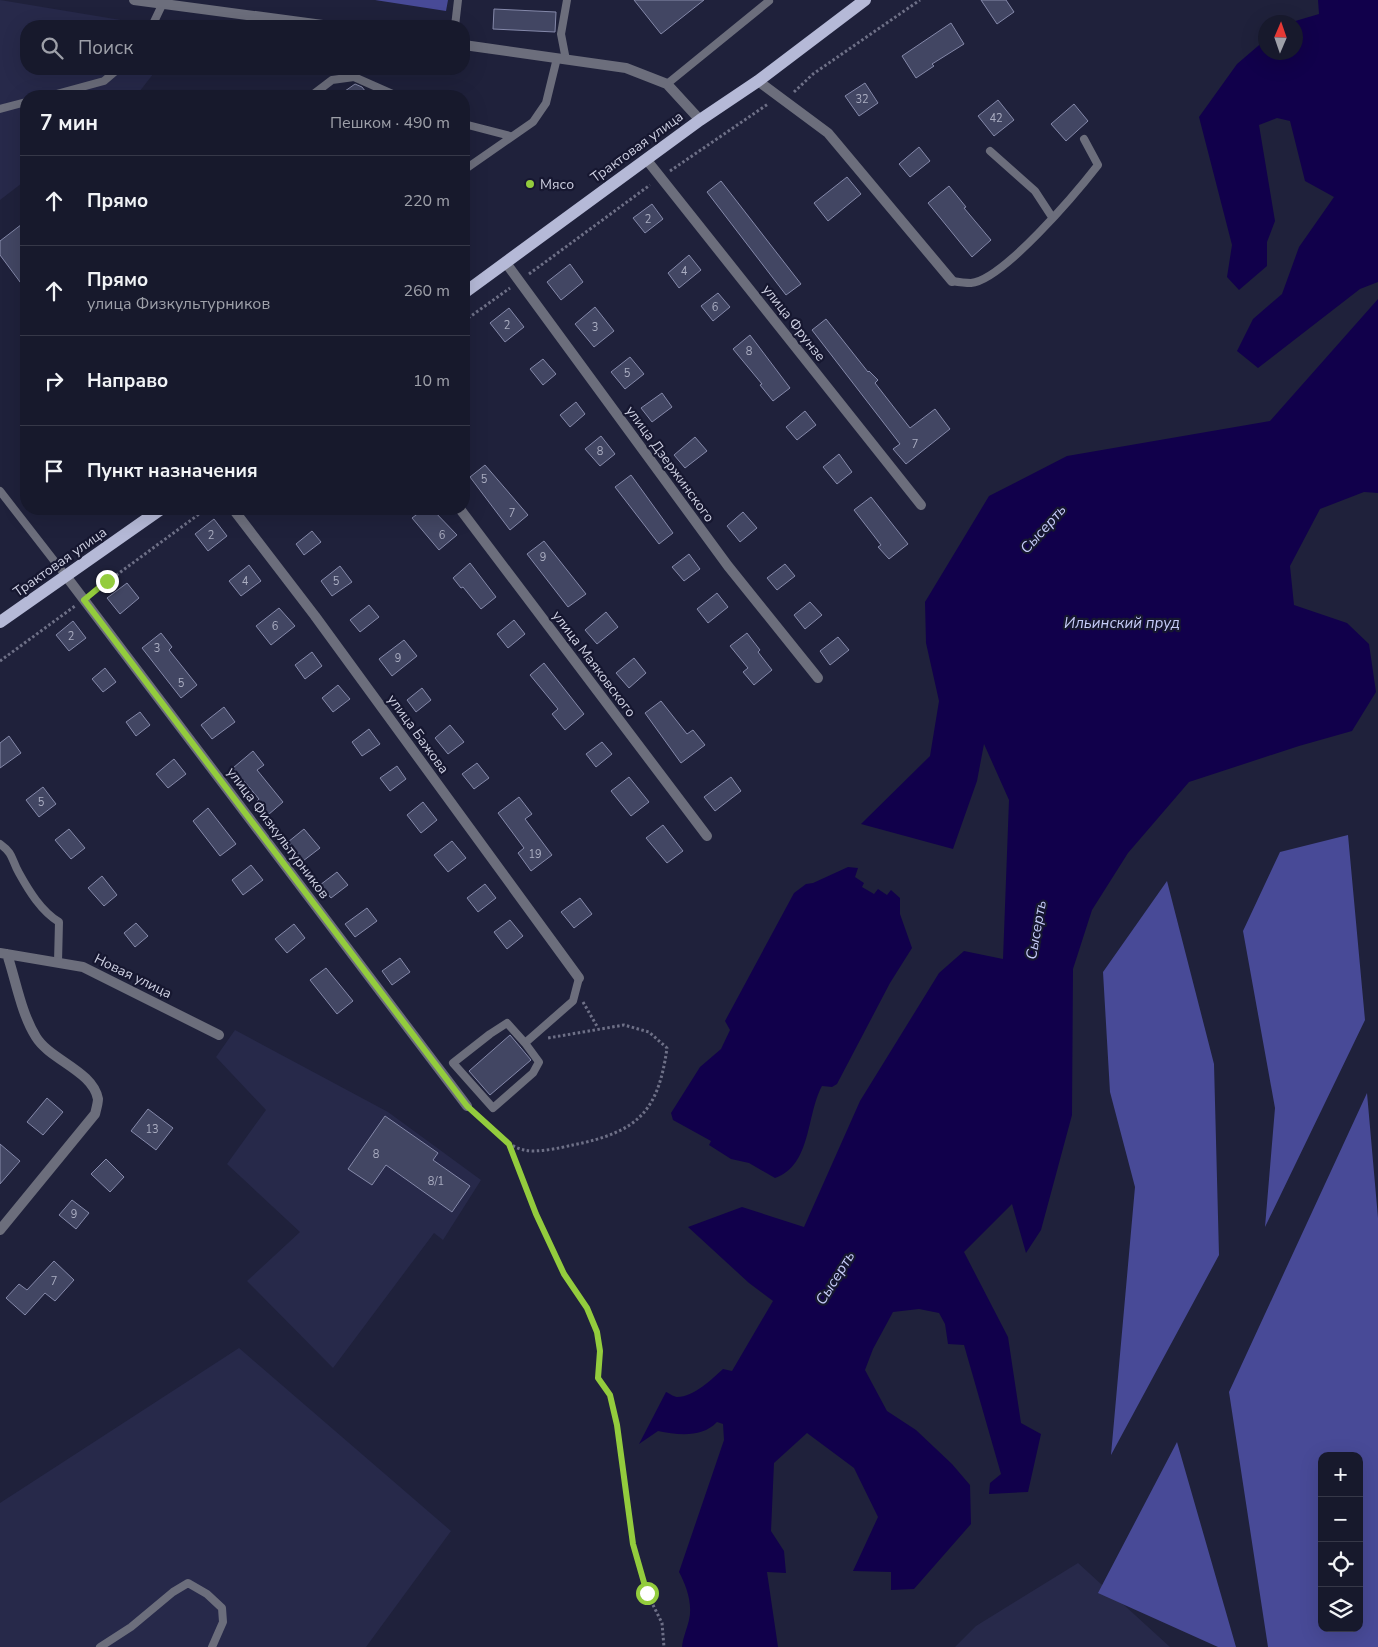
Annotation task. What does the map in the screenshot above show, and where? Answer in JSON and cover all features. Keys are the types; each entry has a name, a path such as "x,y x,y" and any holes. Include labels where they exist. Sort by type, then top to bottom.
{"main road":[{"name":"Трактовая улица","path":"470,289 700,120 758,81 865,0"},
{"name":"Трактовая улица","path":"0,622 152,515"}],"street":[{"path":"134,0 282,20"},
{"path":"470,46 626,68 667,84 700,120"},
{"path":"758,81 828,134 952,281"},
{"name":"улица Фрунзе","path":"646,159 921,505"},
{"name":"улица Дзержинского","path":"506,263 728,566 818,678"},
{"name":"улица Бажова","path":"238,515 315,616 579,978"},
{"name":"улица Маяковского","path":"465,515 707,836"},
{"name":"улица Физкультурников","path":"66,576 467,1106"},
{"path":"0,1230 95,1114 98,1100 93,1088 80,1073 54,1056 37,1039 4,953"},
{"name":"Новая улица","path":"4,953 83,966 219,1035"}],"lane":[{"path":"456,20 458,0"},
{"path":"470,166 532,122 546,103 561,59 561,34 567,0"},
{"path":"667,84 770,1"},
{"path":"155,20 162,5"},
{"path":"71,90 104,81 111,75"},
{"path":"319,90 332,80 354,77 383,90"},
{"path":"0,109 20,104"},
{"path":"470,126 510,136"},
{"path":"952,281 973,283 995,272 1030,244 1098,165 1084,140"},
{"path":"990,151 1035,191 1052,217"},
{"path":"0,491 66,576"},
{"path":"0,844 11,851 18,871 48,915 59,922 58,962"},
{"path":"525,1043 573,1000 579,978"},
{"path":"506,1023 525,1043 539,1062 533,1073 493,1108 453,1063 506,1023"},
{"path":"100,1647 130,1627 173,1592 188,1583 206,1594 222,1608 223,1622 212,1647"}],"path":[{"path":"470,317 660,177 779,97 794,92 814,74 920,0"},
{"path":"0,661 198,515"},
{"path":"576,990 598,1028"},
{"path":"467,1106 509,1144 524,1150 559,1148 604,1139 628,1128 650,1106 663,1078 667,1048 649,1032 624,1025 598,1028 553,1038 532,1037"},
{"path":"509,1144 536,1214 564,1274 587,1308 597,1332 600,1351 598,1378 610,1395 617,1425 633,1544 647,1593 662,1623 664,1647"}],"shaded area":[{"path":"0,0 121,20 20,20 20,75 152,75 141,90 20,90 20,185 0,200"},
{"path":"375,0 448,0 446,11"},
{"path":"1348,835 1365,1020 1265,1227 1275,1108 1243,931 1280,852"},
{"path":"1167,881 1214,1064 1219,1255 1111,1455 1135,1187 1110,1092 1103,972"},
{"path":"235,1030 388,1112 481,1180 443,1240 434,1233 333,1368 247,1281 300,1232 227,1164 266,1110 216,1057"},
{"path":"1367,1093 1378,1218 1378,1647 1268,1647 1229,1392"},
{"path":"239,1348 451,1531 366,1647 0,1647 0,1503"},
{"path":"1177,1442 1236,1647 1218,1647 1098,1593"},
{"path":"1078,1563 1170,1647 955,1647 976,1626"}],"water":[{"path":"1318,0 1378,0 1378,282 1360,289 1258,368 1237,351 1253,319 1282,294 1299,247 1334,197 1305,181 1290,121 1277,118 1259,125 1275,221 1267,242 1267,266 1239,290 1227,277 1232,245 1199,117 1237,64 1258,46 1258,60 1303,60 1303,19 1319,14"},
{"name":"Ильинский пруд","path":"1378,299 1378,493 1364,492 1320,509 1290,566 1294,605 1347,623 1369,644 1376,692 1352,731 1299,746 1189,782 1128,853 1092,910 1073,969 1072,1115 1041,1230 1026,1253 1012,1204 964,1252 1008,1337 1021,1423 1041,1434 1028,1492 989,1494 990,1483 1001,1474 964,1345 948,1344 945,1324 939,1313 919,1309 893,1312 873,1349 865,1370 887,1411 916,1430 952,1464 970,1485 971,1524 914,1589 891,1590 891,1572 853,1571 878,1517 854,1468 807,1433 774,1463 771,1531 784,1551 786,1573 767,1572 778,1647 682,1647 690,1608 686,1589 679,1572 724,1440 723,1424 717,1422 704,1431 689,1434 658,1431 639,1444 666,1392 676,1397 690,1394 714,1378 723,1369 732,1371 773,1301 749,1283 688,1227 742,1207 804,1227 860,1101 939,973 964,951 1003,959 1009,800 984,744 977,781 953,849 861,824 930,756 939,701 926,643 925,602 989,496 1067,456 1270,421"},
{"path":"848,867 858,868 855,877 864,883 862,887 874,894 878,889 887,895 891,890 900,898 900,914 912,948 890,983 837,1084 832,1087 822,1086 802,1151 796,1162 787,1172 775,1178 749,1163 731,1159 709,1145 711,1141 673,1120 671,1113 700,1067 721,1049 730,1030 725,1021 794,893 806,884 813,883"}],"building":[{"path":"634,0 704,0 661,34"},
{"path":"981,0 1006,0 1014,12 997,24"},
{"path":"494,9 556,12 555,32 493,29"},
{"path":"951,23 964,44 932,64 934,66 916,78 902,56"},
{"path":"865,83 878,103 859,116 845,96"},
{"path":"355,84 364,90 346,90"},
{"path":"998,100 1014,120 994,136 978,116"},
{"path":"1074,104 1088,121 1066,141 1051,124"},
{"path":"919,147 930,161 910,177 899,164"},
{"path":"847,177 861,194 828,221 814,203"},
{"path":"721,181 801,284 786,295 707,192"},
{"path":"949,186 966,207 964,208 991,240 972,257 928,203"},
{"path":"652,204 663,219 645,233 633,218"},
{"path":"20,226 20,282 0,255 0,241"},
{"path":"689,255 701,270 679,288 668,273"},
{"path":"570,264 583,282 561,300 547,282"},
{"path":"718,293 730,307 713,321 701,306"},
{"path":"595,307 614,331 594,347 575,324"},
{"path":"509,308 524,327 505,342 490,323"},
{"path":"826,319 868,372 878,380 875,383 910,428 935,409 950,429 906,464 893,449 900,444 812,330"},
{"path":"750,335 790,388 773,401 760,385 762,384 733,349"},
{"path":"630,357 644,374 625,389 611,372"},
{"path":"543,359 556,374 543,385 530,369"},
{"path":"662,393 672,407 652,422 641,408"},
{"path":"576,402 585,414 570,427 560,415"},
{"path":"805,411 816,425 797,440 786,427"},
{"path":"601,436 615,454 600,466 585,449"},
{"path":"695,437 707,451 685,468 674,455"},
{"path":"839,454 852,472 837,484 823,467"},
{"path":"485,465 528,515 510,530 470,477"},
{"path":"631,475 673,533 659,544 615,487"},
{"path":"871,497 908,544 889,559 878,547 881,545 854,510"},
{"path":"743,512 757,528 740,542 727,526"},
{"path":"416,515 438,515 457,535 439,550 412,518"},
{"path":"214,519 227,536 208,551 195,534"},
{"path":"312,531 321,542 304,555 296,544"},
{"path":"544,541 586,594 568,607 527,554"},
{"path":"689,554 700,569 684,581 672,567"},
{"path":"470,563 496,597 481,609 453,578"},
{"path":"785,564 795,576 777,590 767,578"},
{"path":"249,565 261,581 241,596 229,581"},
{"path":"340,566 352,582 332,596 321,581"},
{"path":"127,583 139,598 120,614 107,598"},
{"path":"717,593 728,607 708,623 697,609"},
{"path":"810,602 822,615 805,629 794,615"},
{"path":"369,605 379,617 360,632 350,620"},
{"path":"279,608 295,626 271,645 256,626"},
{"path":"606,612 618,627 597,644 585,630"},
{"path":"514,620 525,634 508,648 497,634"},
{"path":"73,621 86,638 69,651 56,635"},
{"path":"161,633 172,647 169,650 197,685 181,698 142,648"},
{"path":"747,633 760,650 758,652 772,670 754,685 743,672 748,668 730,646"},
{"path":"838,637 849,650 830,665 820,651"},
{"path":"404,640 417,656 392,676 379,659"},
{"path":"312,652 322,666 305,679 295,665"},
{"path":"634,658 646,673 629,688 616,673"},
{"path":"544,663 584,714 565,730 552,714 558,709 530,675"},
{"path":"105,668 116,682 103,692 92,679"},
{"path":"338,685 350,699 333,712 322,698"},
{"path":"422,688 431,700 416,712 407,700"},
{"path":"661,701 687,734 693,730 705,745 681,763 645,713"},
{"path":"224,707 235,722 212,739 201,725"},
{"path":"140,712 150,725 136,736 126,722"},
{"path":"450,725 464,742 448,754 435,738"},
{"path":"369,729 380,744 362,756 352,742"},
{"path":"9,736 21,753 0,768 0,743"},
{"path":"602,742 612,754 596,767 586,754"},
{"path":"253,751 264,765 257,770 283,802 268,815 257,801 259,799 233,768"},
{"path":"174,759 186,774 168,788 156,774"},
{"path":"477,763 489,778 474,789 462,774"},
{"path":"397,766 406,779 390,791 380,778"},
{"path":"629,777 649,802 631,816 611,791"},
{"path":"731,777 741,791 715,811 704,797"},
{"path":"43,787 56,804 39,817 26,800"},
{"path":"519,797 532,814 525,819 552,855 531,871 518,853 524,848 498,813"},
{"path":"423,802 437,820 421,833 407,815"},
{"path":"208,808 236,844 220,856 193,821"},
{"path":"663,825 683,851 667,863 646,838"},
{"path":"69,829 85,848 71,859 55,840"},
{"path":"304,829 320,848 303,861 288,842"},
{"path":"452,841 466,858 448,872 434,855"},
{"path":"251,865 263,880 243,895 232,880"},
{"path":"337,872 348,885 331,898 320,885"},
{"path":"102,876 117,895 104,906 88,888"},
{"path":"485,884 496,898 478,912 467,898"},
{"path":"580,898 592,914 574,928 561,912"},
{"path":"367,908 377,921 355,937 345,924"},
{"path":"510,920 523,936 507,949 494,932"},
{"path":"136,923 148,936 135,947 124,933"},
{"path":"294,924 305,938 287,953 275,939"},
{"path":"400,958 410,972 392,985 382,971"},
{"path":"326,968 353,1001 337,1014 310,980"},
{"path":"510,1035 531,1060 490,1095 469,1071"},
{"path":"47,1098 63,1112 43,1135 27,1122"},
{"path":"148,1109 173,1128 156,1150 131,1131"},
{"path":"385,1116 438,1153 433,1160 470,1186 452,1212 386,1165 372,1185 348,1169"},
{"path":"0,1144 20,1161 0,1184"},
{"path":"106,1159 124,1177 110,1192 91,1174"},
{"path":"72,1200 89,1213 76,1229 59,1215"},
{"path":"54,1261 74,1280 55,1301 45,1293 25,1315 6,1298 19,1284 27,1290"}],"place":[{"name":"Мясо","path":"530,184"}],"route":[{"path":"107,581 84,600 467,1106 509,1144 525,1181 536,1214 564,1274 587,1308 597,1332 600,1351 598,1378 610,1395 617,1425 633,1544 647,1593"}],"water label":[{"name":"Сысерть","path":"1043,529"},
{"name":"Сысерть","path":"1036,930"},
{"name":"Сысерть","path":"835,1278"}]}
